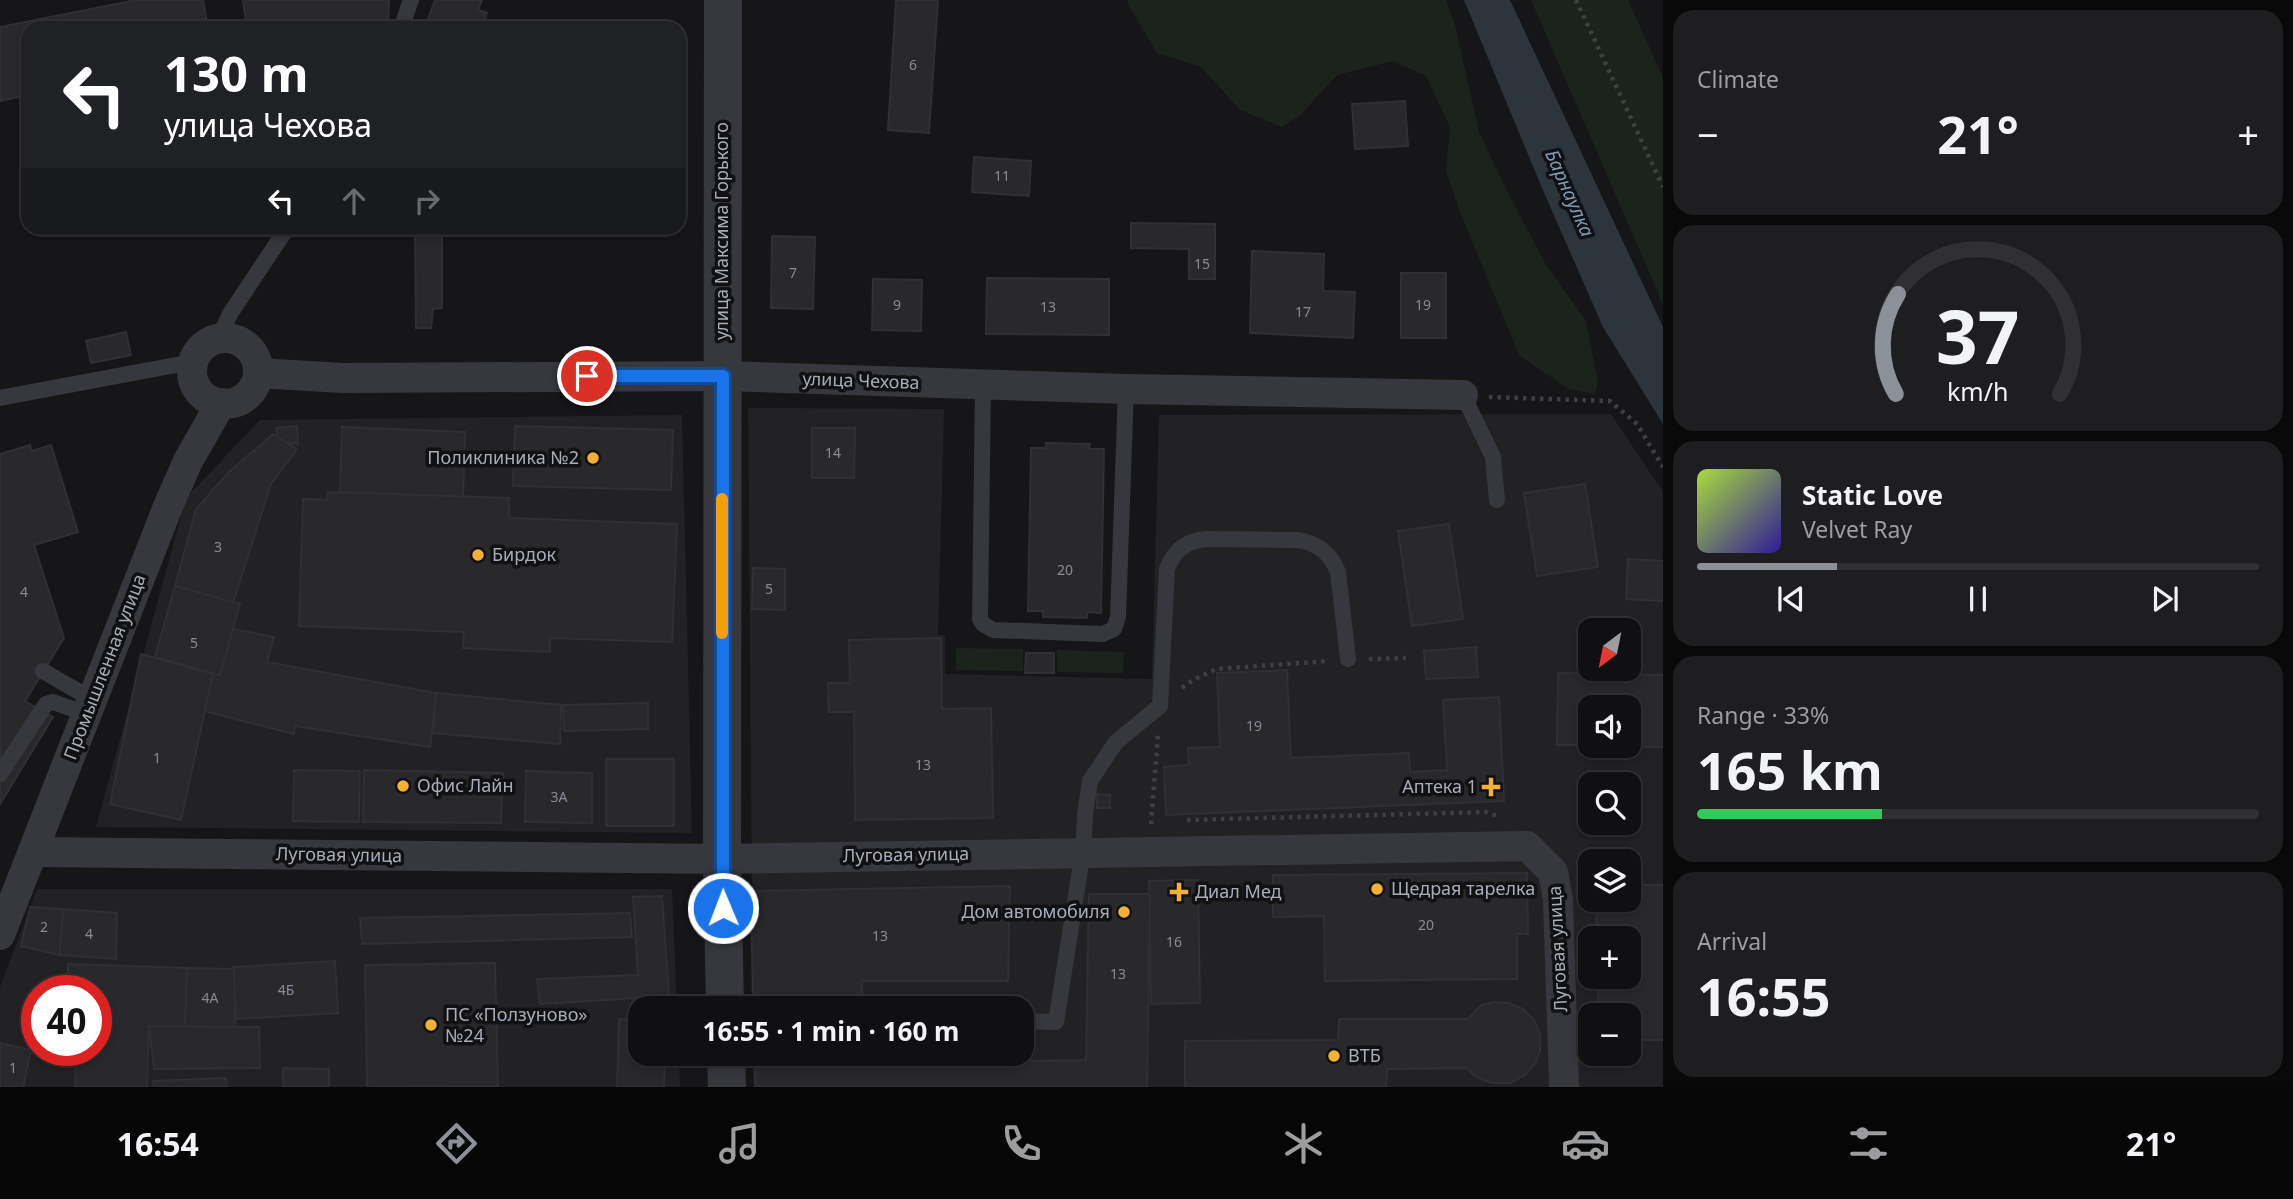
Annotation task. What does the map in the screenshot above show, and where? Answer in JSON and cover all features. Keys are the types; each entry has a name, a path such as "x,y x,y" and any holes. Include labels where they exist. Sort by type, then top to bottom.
{"street":[{"name":"улица Максима Горького","path":"723,0 722,859 725,996"},
{"path":"227,338 245,345 256,360 258,373 251,391 233,403 212,401 197,388 193,378 192,362 205,345 218,339 227,338"},
{"name":"улица Чехова","path":"258,373 343,378 723,376 983,386 1463,395"},
{"name":"Промышленная улица","path":"0,935 169,504 188,461 221,403"},
{"name":"Луговая улица","path":"33,852 722,859 1083,851 1149,853 1527,846 1553,872 1558,900 1564,1087"},
{"path":"726,1066 727,1087"}],"lane":[{"path":"404,21 411,0"},
{"path":"218,339 230,314 282,235"},
{"path":"0,398 192,362"},
{"path":"983,386 979,619 993,630 1103,634 1114,629 1118,617 1126,389"},
{"path":"1463,395 1493,457 1497,500"},
{"path":"1034,1021 1056,1022 1083,851 1084,814 1090,781 1116,742 1160,705 1167,569 1171,558 1180,547 1195,540 1299,540 1311,542 1325,551 1334,561 1338,572 1348,659"},
{"path":"43,671 90,707"},
{"path":"0,774 46,704 53,702 90,707"}],"path":[{"path":"1576,0 1663,187"},
{"path":"1463,395 1610,401 1637,424 1663,467"},
{"path":"1149,853 1160,705 1194,680 1216,669 1348,659 1406,658"}],"shaded area":[{"path":"1128,0 1446,0 1455,25 1479,132 1545,263 1586,321 1598,383 1595,394 1568,389 1519,355 1460,212 1446,171 1450,127 1426,76 1393,61 1337,75 1300,115 1282,127 1240,110 1201,67 1157,53"},
{"path":"1531,0 1628,0 1663,78 1663,304"},
{"path":"748,408 944,409 938,635 945,635 945,674 1152,679 1159,415 1611,414 1663,492 1663,1087 755,1087 754,1066 1034,1066 1034,996 753,996"},
{"path":"682,415 692,833 96,827 186,498 260,420"},
{"path":"956,648 1023,649 1023,671 956,670"},
{"path":"1057,650 1124,652 1123,673 1057,672"},
{"path":"37,889 672,889 676,996 628,996 628,1066 679,1066 680,1087 0,1087 0,987"}],"water":[{"name":"Барнаулка","path":"1464,0 1510,0 1663,327 1663,424 1603,327"}],"building":[{"path":"136,0 203,0 207,21 30,21"},
{"path":"243,0 389,0 388,21 246,21"},
{"path":"435,0 482,0 478,10 487,13 484,21 428,21"},
{"path":"896,0 938,0 929,133 888,130"},
{"path":"21,23 21,96 0,101 0,27"},
{"path":"1405,101 1408,146 1355,149 1352,104"},
{"path":"974,157 1031,161 1029,196 972,192"},
{"path":"1131,223 1215,224 1215,279 1189,279 1189,249 1131,248"},
{"path":"415,235 442,235 442,308 433,309 431,328 416,328"},
{"path":"772,236 815,237 813,309 771,308"},
{"path":"1252,251 1324,254 1323,291 1355,292 1353,338 1250,333"},
{"path":"1401,273 1446,273 1446,338 1401,338"},
{"path":"987,278 1109,279 1109,335 986,334"},
{"path":"873,279 922,280 921,331 872,330"},
{"path":"126,332 131,355 91,363 86,341"},
{"path":"297,426 298,444 277,437 277,428"},
{"name":"Поликлиника №2","path":"515,426 673,430 671,490 513,486"},
{"path":"342,427 465,432 463,497 340,492"},
{"path":"812,428 855,428 854,478 812,478"},
{"path":"273,434 297,449 271,484 233,603 175,586 196,509 229,472"},
{"path":"1046,443 1090,444 1089,449 1104,449 1101,613 1087,612 1087,618 1043,617 1043,611 1028,611 1031,448 1046,448"},
{"path":"30,445 32,451 51,445 78,532 34,545 64,638 25,701 53,717 0,804 0,454"},
{"path":"1585,484 1598,567 1537,576 1524,493"},
{"path":"328,492 509,498 509,518 677,524 672,642 550,638 550,652 463,648 464,632 299,626 303,499 327,500"},
{"path":"1449,524 1463,619 1412,626 1398,531"},
{"path":"1628,559 1663,561 1663,601 1626,599"},
{"path":"753,568 785,569 785,610 752,609"},
{"path":"175,586 240,604 220,675 155,657"},
{"path":"233,629 274,637 267,662 436,693 430,747 295,726 294,734 204,711 213,674 220,675"},
{"path":"941,638 942,709 991,708 993,818 855,820 854,712 829,712 828,683 850,683 849,640"},
{"path":"1476,647 1478,677 1426,679 1424,651"},
{"path":"1026,653 1054,653 1054,673 1025,673"},
{"path":"141,654 213,674 181,820 110,804"},
{"path":"1287,670 1291,758 1409,753 1410,772 1447,770 1443,700 1499,697 1504,801 1166,815 1164,767 1189,765 1188,748 1220,747 1217,673"},
{"path":"1558,673 1578,673 1578,681 1642,681 1642,675 1663,675 1663,747 1641,747 1641,695 1578,695 1578,745 1557,745"},
{"path":"436,693 561,705 560,744 433,733"},
{"path":"648,703 648,729 564,731 563,705"},
{"path":"606,759 674,759 674,826 606,826"},
{"path":"294,770 360,771 359,822 293,821"},
{"path":"364,770 503,773 501,823 363,822"},
{"path":"526,771 592,773 592,823 525,822"},
{"path":"1097,794 1110,795 1110,808 1097,808"},
{"path":"1527,873 1528,934 1517,934 1517,979 1325,981 1324,916 1273,917 1273,875"},
{"path":"1198,880 1200,1003 1151,1004 1149,881"},
{"path":"1641,885 1663,885 1663,1040 1641,1040 1641,1003 1598,1003 1598,989 1641,989 1641,926 1597,926 1596,912 1641,912"},
{"path":"1010,886 1008,981 862,981 862,996 753,996 751,891"},
{"path":"1089,894 1150,894 1147,1087 755,1087 754,1066 1034,1066 1034,1061 1086,1060"},
{"path":"662,896 669,996 628,996 628,999 540,1004 537,979 638,975 633,897"},
{"path":"30,907 63,909 60,955 21,946"},
{"path":"63,909 117,913 116,959 60,955"},
{"path":"630,913 632,937 362,944 360,918"},
{"path":"335,961 338,1013 236,1019 233,967"},
{"name":"ПС «Ползуново» №24","path":"495,963 498,1086 367,1087 365,965"},
{"path":"68,964 187,968 185,1027 149,1026 147,1087 75,1087 76,1066 112,1066 112,975 68,975"},
{"path":"187,968 234,969 235,1027 185,1027"},
{"path":"1494,1002 1509,1003 1523,1009 1534,1020 1540,1034 1540,1051 1535,1064 1524,1076 1510,1083 1491,1083 1478,1078 1466,1068 1387,1069 1386,1087 1185,1087 1185,1041 1338,1040 1339,1019 1468,1019 1482,1005"},
{"path":"619,1019 628,1019 628,1066 665,1066 664,1087 617,1087"},
{"path":"149,1026 259,1027 260,1068 154,1069"},
{"path":"0,1043 21,1048 21,1066 28,1066 23,1087 0,1087"},
{"path":"283,1068 329,1069 329,1087 283,1087"},
{"path":"226,1078 227,1087 154,1087 153,1081"}],"slow traffic":[{"path":"722,499 722,633"}],"place":[{"name":"Поликлиника №2","path":"593,458"},
{"name":"Бирдок","path":"478,555"},
{"name":"Офис Лайн","path":"403,786"},
{"name":"Аптека 1","path":"1491,787"},
{"name":"Щедрая тарелка","path":"1377,889"},
{"name":"Диал Мед","path":"1179,892"},
{"name":"Дом автомобиля","path":"1124,912"},
{"name":"ПС «Ползуново» №24","path":"431,1025"},
{"name":"ВТБ","path":"1334,1056"}],"route":[{"path":"587,376 723,376 723,908"}]}
